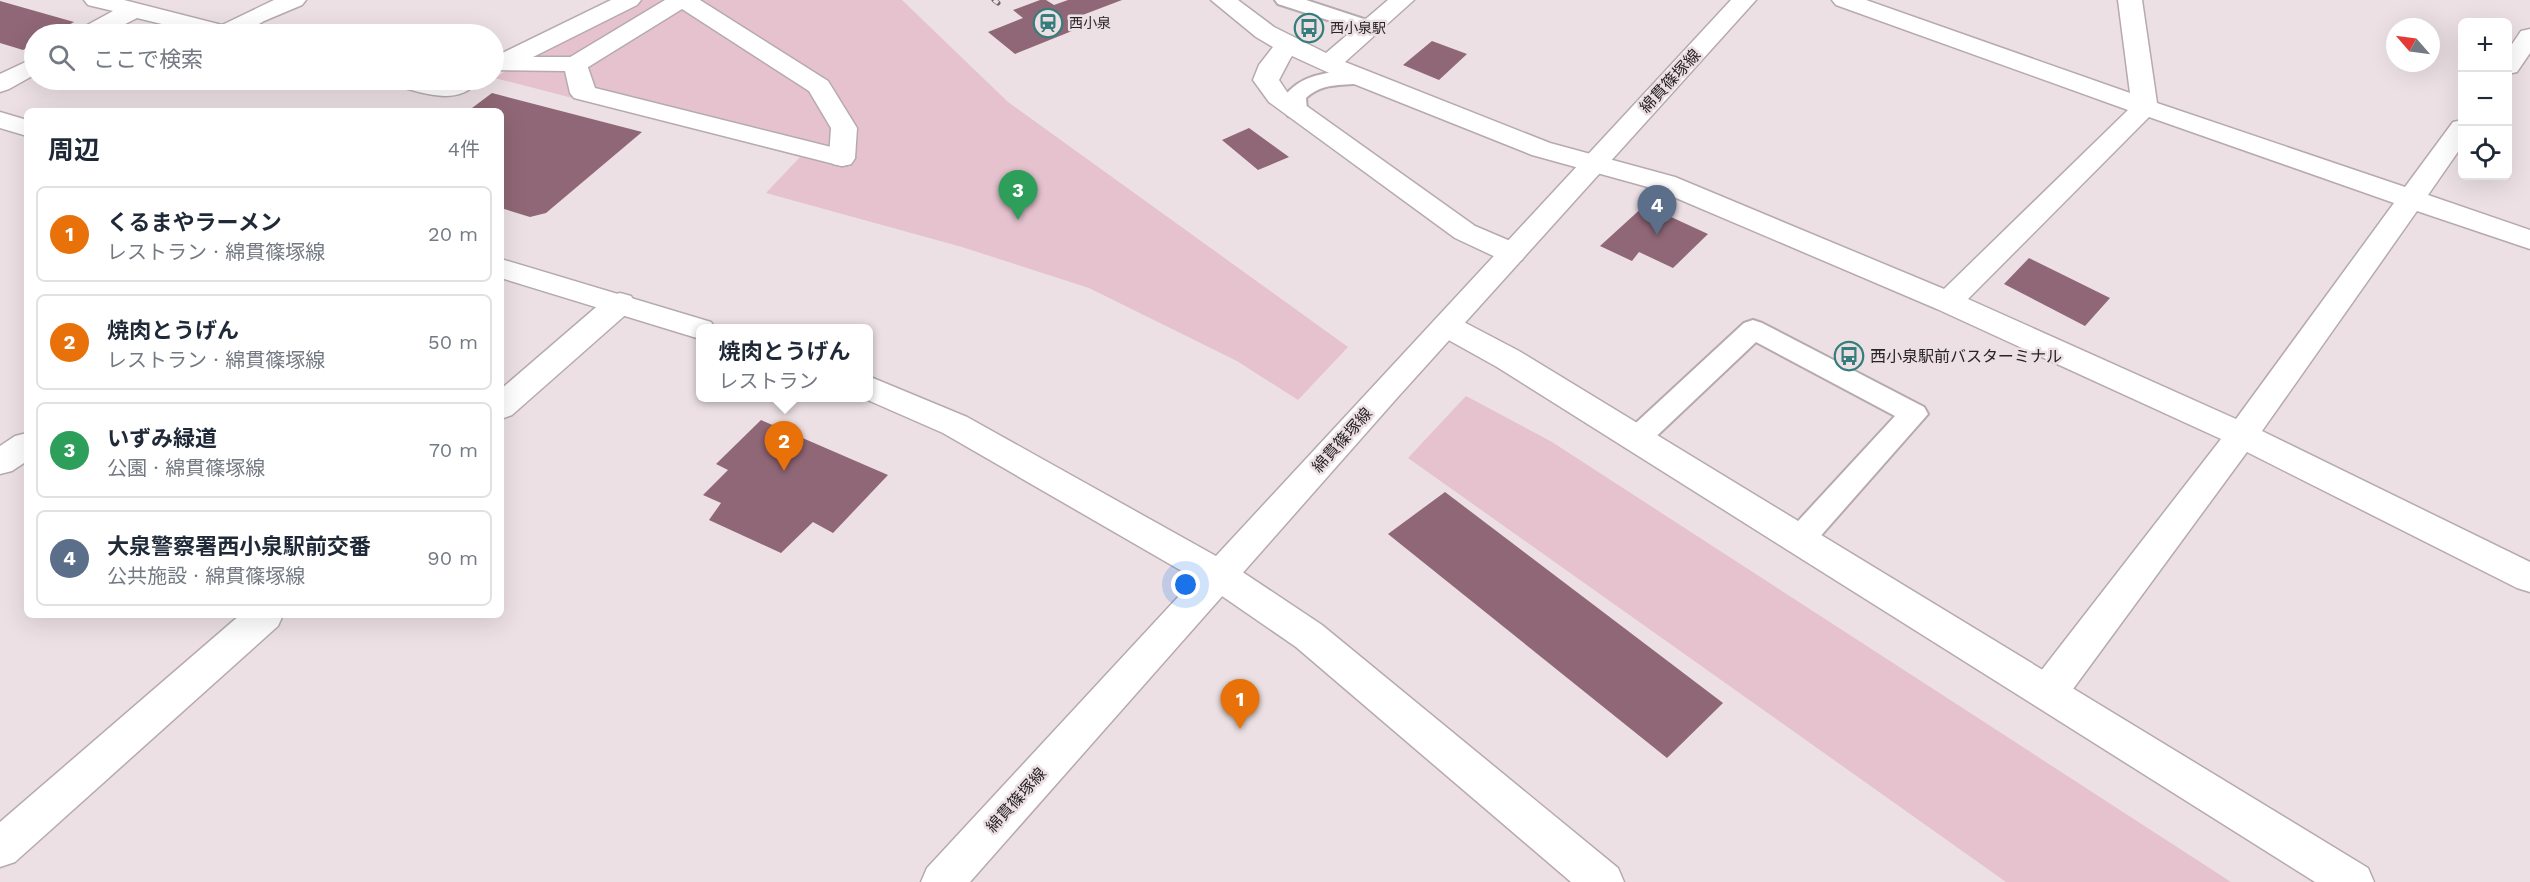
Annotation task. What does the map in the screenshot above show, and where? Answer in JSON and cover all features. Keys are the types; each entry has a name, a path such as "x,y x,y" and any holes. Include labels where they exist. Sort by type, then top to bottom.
{"street":[{"path":"96,0 188,24"},
{"path":"244,24 256,16 294,0"},
{"path":"504,61 629,0"},
{"path":"504,65 576,64 683,0 819,86 844,128 842,158 583,93 576,64"},
{"path":"1223,0 1265,32 1289,46 1358,77 1540,149 1665,183 1948,302 2242,435 2530,579"},
{"path":"1328,64 1402,0"},
{"name":"綿貫篠塚線","path":"942,882 1744,0"},
{"path":"1844,0 2530,240"},
{"path":"2130,0 2145,107"},
{"path":"107,24 133,10"},
{"path":"2512,61 2530,36"},
{"path":"1289,46 1270,67 1266,80 1278,97 1465,232 1512,253"},
{"path":"0,84 24,71"},
{"path":"1948,302 2145,107"},
{"path":"0,120 24,127"},
{"path":"2048,692 2242,435 2458,135"},
{"path":"504,269 696,328"},
{"path":"504,404 620,303"},
{"path":"1447,326 1508,359 1635,440 2048,692 2353,882"},
{"path":"873,389 955,425 1219,575 1309,636 1604,882"},
{"path":"0,462 24,447"},
{"path":"0,848 262,618"}],"lane":[{"path":"1285,0 1369,27"},
{"path":"1296,111 1294,97 1309,84 1336,77 1358,77"},
{"path":"1635,440 1754,328 1914,414 1798,540"}],"shaded area":[{"path":"613,0 902,0 1008,102 1348,347 1298,400 1237,361 1089,288 962,247 766,193 800,157 504,80 504,72"},
{"path":"1466,396 1552,442 2231,882 2006,882 1408,458"}],"building":[{"path":"1046,0 1054,5 1068,0 1122,0 1072,19 1082,27 1015,54 988,32 1023,18 1013,10"},
{"path":"0,1 74,22 70,24 24,24 23,50 0,43"},
{"path":"1432,41 1467,54 1439,80 1403,65"},
{"path":"492,93 642,132 546,213 530,217 504,209 504,108 472,108"},
{"path":"1249,128 1289,157 1258,170 1222,140"},
{"path":"1645,205 1708,234 1673,268 1639,252 1632,261 1600,246"},
{"path":"2029,258 2110,298 2085,326 2004,284"},
{"path":"761,420 888,475 833,533 813,522 781,553 709,520 721,503 703,495 728,470 716,464"},
{"path":"1445,492 1723,703 1667,758 1388,534"}],"railway":[{"path":"994,0 998,3"}],"place":[{"name":"西小泉","path":"1048,23"},
{"name":"西小泉駅","path":"1309,28"},
{"name":"いずみ緑道","path":"1018,220"},
{"name":"大泉警察署西小泉駅前交番","path":"1657,235"},
{"name":"西小泉駅前バスターミナル","path":"1849,356"},
{"name":"焼肉とうげん","path":"784,471"},
{"name":"くるまやラーメン","path":"1240,729"}]}
